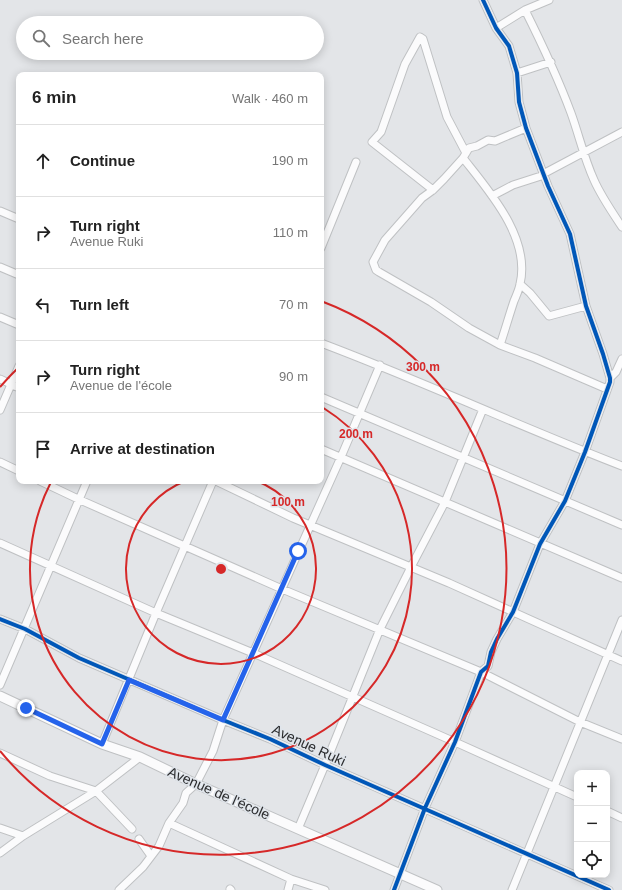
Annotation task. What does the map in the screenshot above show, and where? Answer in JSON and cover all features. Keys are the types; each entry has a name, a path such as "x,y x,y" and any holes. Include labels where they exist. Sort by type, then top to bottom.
{"street":[{"path":"483,0 496,28 509,46 517,73 519,102 526,128 543,174 570,234 586,306 610,378"},
{"path":"496,28 525,10 549,0"},
{"path":"525,10 551,62 594,180 609,208 622,227"},
{"path":"433,190 372,142 380,132 404,64 420,37 422,39 447,118 464,156 492,196 518,242 521,265 520,284 500,345"},
{"path":"517,73 551,62"},
{"path":"526,128 495,141 488,140 469,148 464,156 433,190 422,198 385,240 373,262 379,272 431,302 469,328 500,345 535,358 607,389"},
{"path":"492,196 513,185 541,176 622,132"},
{"path":"324,241 356,162"},
{"path":"0,211 16,218"},
{"path":"0,267 16,274"},
{"path":"520,284 530,293 549,316 586,306"},
{"path":"0,317 16,324"},
{"path":"324,344 380,365 585,452 622,466"},
{"path":"394,890 425,808 455,742 480,672 488,666 497,639 513,612 540,544 565,501 585,452 610,378 616,372 622,359"},
{"path":"119,890 143,866 159,846 170,823 184,803 186,793 196,784 213,751 223,720 341,457 380,365"},
{"path":"0,410 16,373"},
{"path":"0,379 16,386"},
{"path":"324,398 622,525"},
{"path":"298,829 380,629 445,502 483,409"},
{"path":"324,450 622,578"},
{"path":"0,462 16,470"},
{"path":"46,484 282,589 480,672 580,722 622,739"},
{"path":"0,685 86,484"},
{"path":"102,744 212,484"},
{"path":"222,484 242,495 411,567 622,661"},
{"path":"0,543 156,613 253,653 574,796"},
{"name":"Avenue Ruki","path":"0,619 25,629 79,658 270,739 325,765 609,890"},
{"path":"512,890 622,620"},
{"name":"Avenue de l'école","path":"0,696 102,744 140,757 196,784 437,890"},
{"path":"0,752 50,776 96,791 132,829"},
{"path":"0,853 23,836 96,791 140,757"},
{"path":"610,812 622,818"},
{"path":"170,823 291,879 325,890"},
{"path":"0,828 23,836"},
{"path":"139,839 151,856"},
{"path":"288,890 291,879"}],"cycle path":[{"path":"394,890 425,808 455,742 481,672 488,666 491,652 513,612 540,544 565,501 585,452 610,382 603,354 586,306 570,234 548,186 526,128 519,102 517,73 509,46 496,28 483,0"},
{"path":"0,619 25,629 79,658 270,739 325,765 609,890"}],"route":[{"path":"26,708 102,744 129,680 223,720 298,551"}]}
